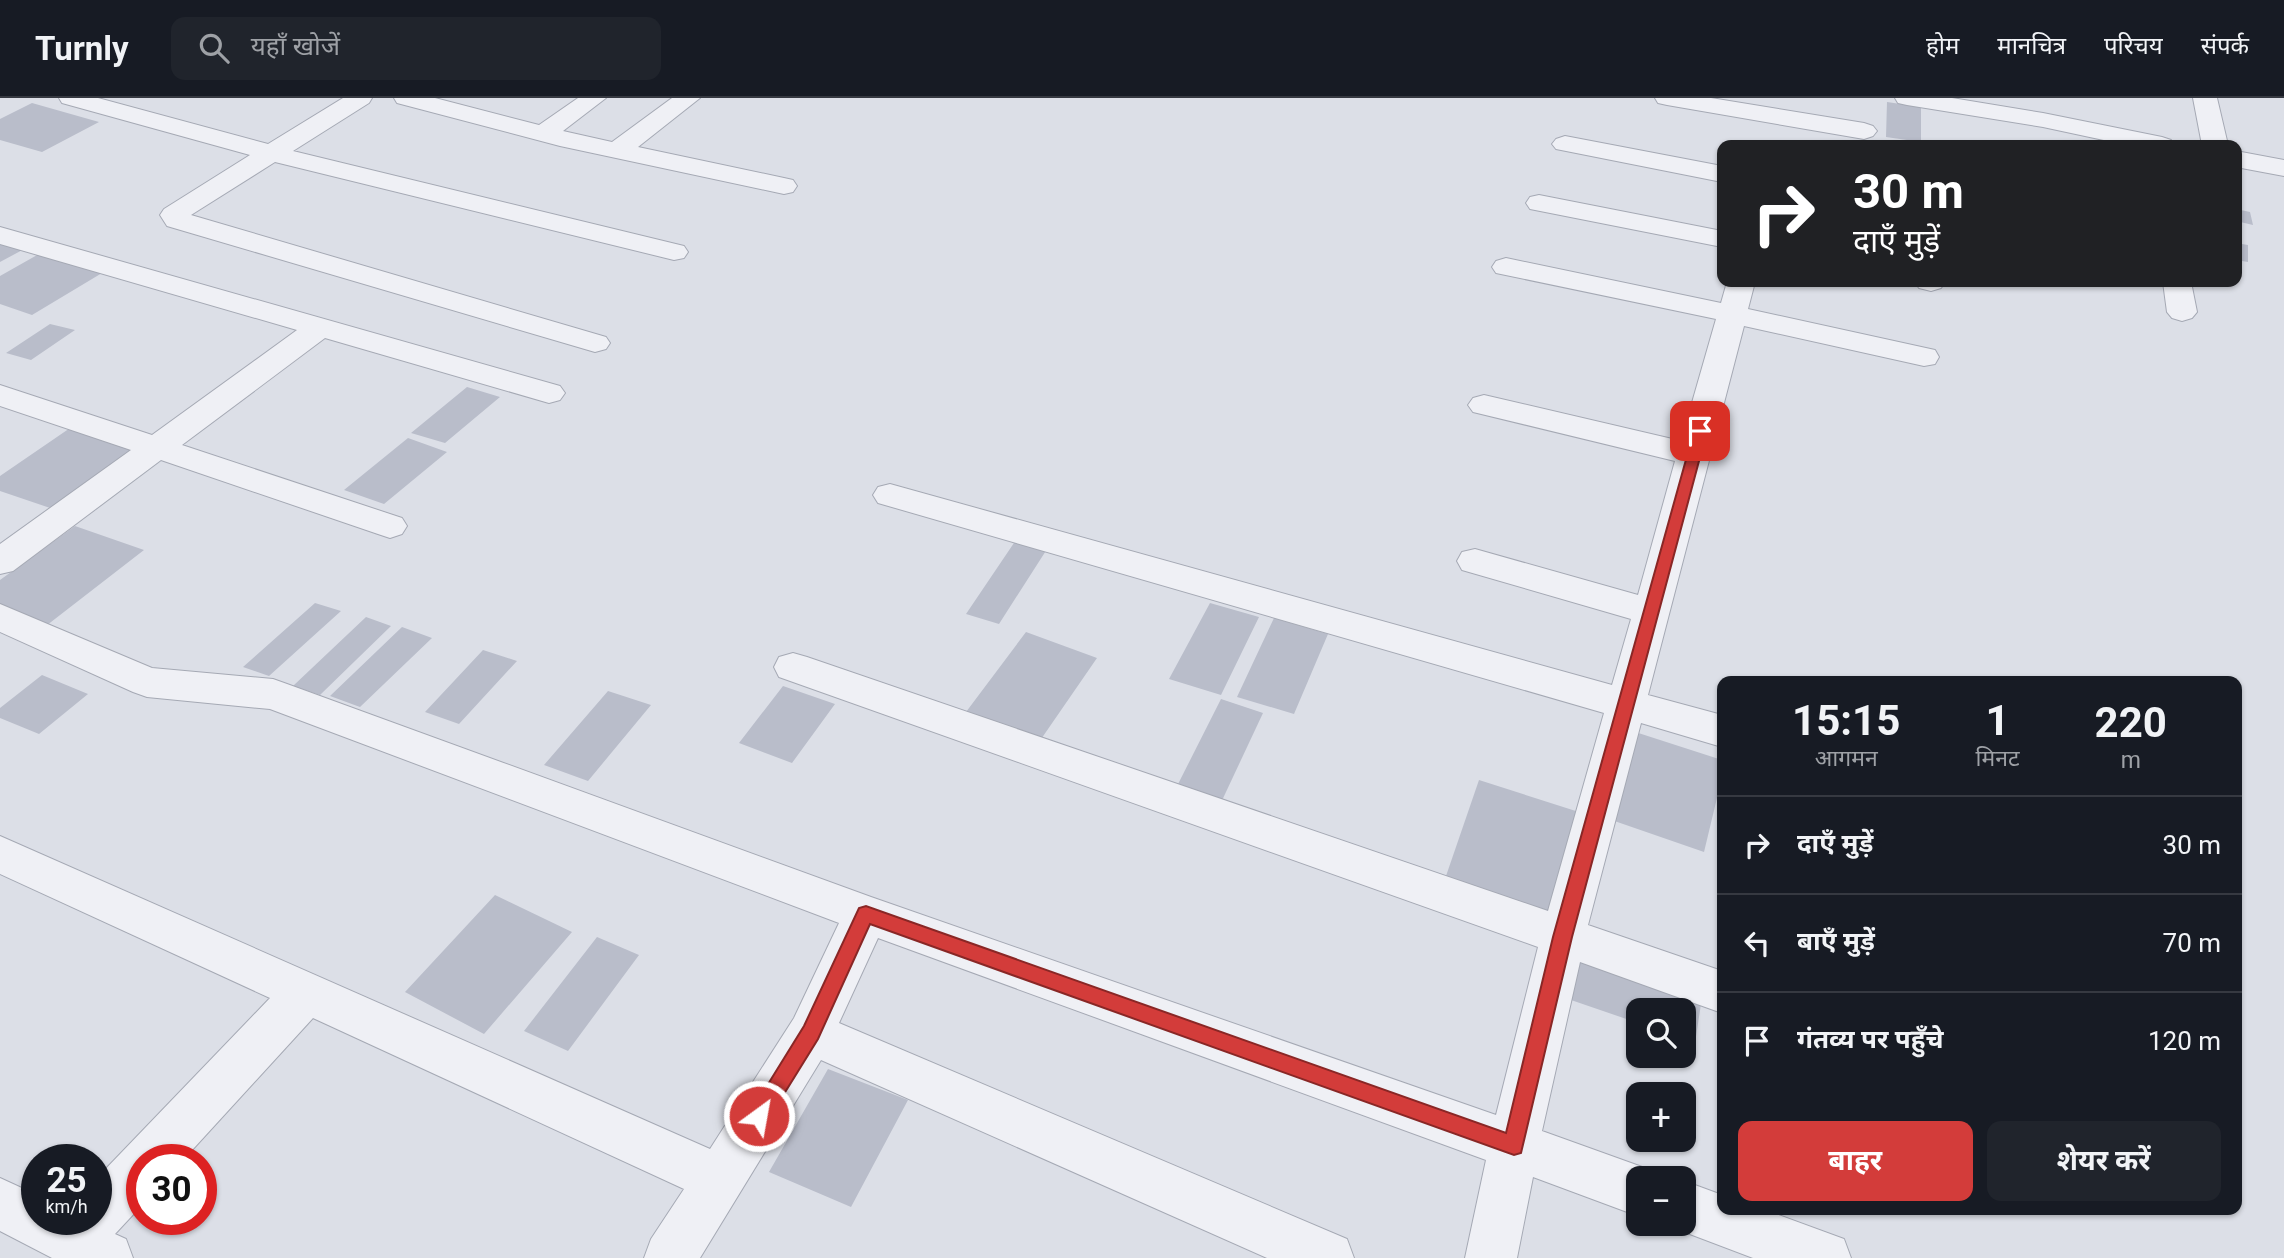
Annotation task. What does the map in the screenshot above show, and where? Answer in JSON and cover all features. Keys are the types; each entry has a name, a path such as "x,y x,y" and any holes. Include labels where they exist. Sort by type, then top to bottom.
{"street":[{"path":"71,98 270,153 674,252"},
{"path":"122,111 147,98"},
{"path":"360,98 182,209 174,215 177,220 595,343"},
{"path":"476,116 504,98"},
{"path":"543,134 594,98"},
{"path":"616,151 688,98"},
{"path":"1667,98 1864,131"},
{"path":"2205,98 2214,140"},
{"path":"416,99 543,134 784,186"},
{"path":"1917,99 2017,126 2042,109 2145,140"},
{"path":"1565,144 1717,173"},
{"path":"2242,160 2284,168"},
{"path":"1539,203 1717,238"},
{"path":"0,235 549,393"},
{"path":"1506,267 1737,298 1924,357"},
{"path":"2178,287 2182,312"},
{"path":"1491,1258 1514,1145 1563,937 1737,298"},
{"path":"0,562 321,327"},
{"path":"0,395 390,526"},
{"path":"1484,405 1694,455"},
{"path":"890,495 1717,730"},
{"path":"1475,561 1652,612"},
{"path":"0,617 146,682 273,694 866,914 1626,1186"},
{"path":"793,667 1717,990"},
{"path":"0,854 720,1179"},
{"path":"670,1258 811,1033 866,914"},
{"path":"164,1144 306,992"},
{"path":"811,1033 1328,1258"},
{"path":"112,1208 126,1190"},
{"path":"0,1204 21,1211"},
{"path":"1696,1211 1825,1258"}],"building":[{"path":"1887,102 1921,107 1921,140 1886,137"},
{"path":"32,103 99,122 42,152 0,140 0,119"},
{"path":"2242,210 2250,212 2253,225 2242,222"},
{"path":"0,241 28,247 0,262"},
{"path":"2242,244 2248,245 2248,262 2242,261"},
{"path":"46,250 107,270 32,315 0,304 0,276"},
{"path":"50,324 75,330 31,360 6,353"},
{"path":"467,387 500,397 445,443 411,433"},
{"path":"73,426 144,448 59,511 0,491 0,476"},
{"path":"408,438 447,452 384,504 344,490"},
{"path":"75,526 144,550 42,629 0,612 0,580"},
{"path":"1018,537 1049,546 999,624 966,614"},
{"path":"315,603 341,611 269,676 243,667"},
{"path":"1210,603 1259,617 1221,695 1169,679"},
{"path":"366,617 391,626 320,695 293,686"},
{"path":"1274,618 1328,634 1294,714 1237,697"},
{"path":"402,627 432,638 360,707 330,696"},
{"path":"1026,632 1097,658 1037,745 963,716"},
{"path":"483,650 517,661 459,724 425,712"},
{"path":"42,675 88,694 39,734 0,718 0,708"},
{"path":"783,686 835,704 792,763 739,743"},
{"path":"608,691 651,705 588,781 544,765"},
{"path":"1221,699 1263,713 1218,809 1173,794"},
{"path":"1626,729 1717,758 1717,798 1704,852 1600,816"},
{"path":"1479,780 1582,813 1555,914 1446,876"},
{"path":"495,895 572,932 484,1034 405,992"},
{"path":"597,937 639,955 568,1051 524,1031"},
{"path":"1583,950 1703,991 1696,1036 1696,998 1626,998 1626,1019 1571,1000"},
{"path":"828,1069 908,1100 851,1207 769,1172"}],"route":[{"path":"759,1116 811,1033 866,914 1514,1145 1563,937 1700,431"}]}
